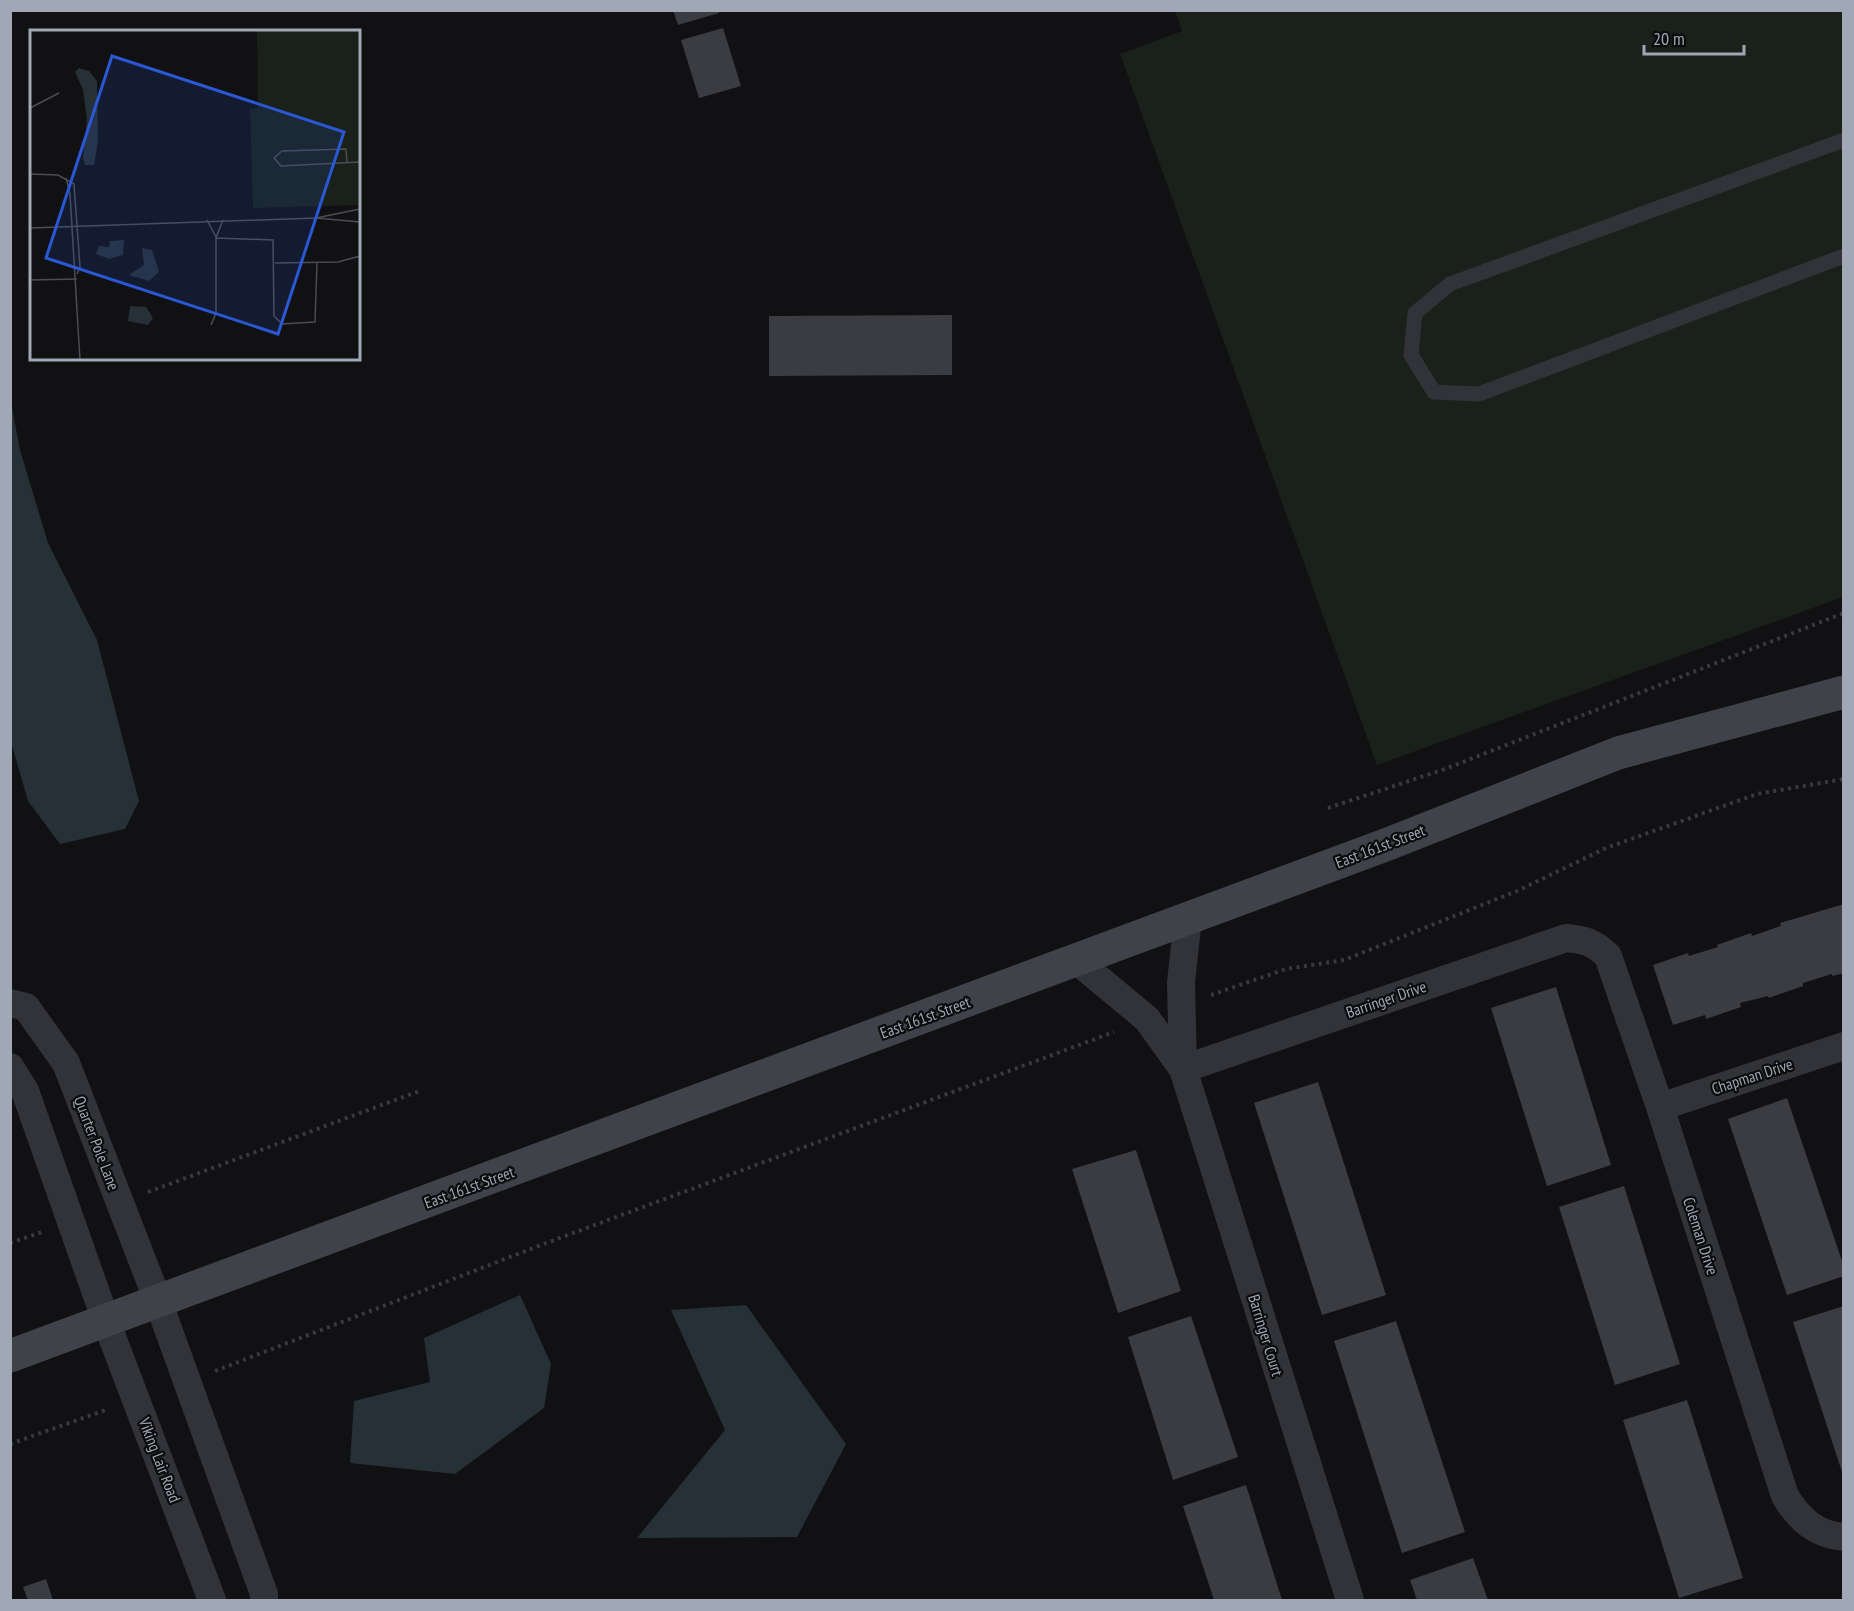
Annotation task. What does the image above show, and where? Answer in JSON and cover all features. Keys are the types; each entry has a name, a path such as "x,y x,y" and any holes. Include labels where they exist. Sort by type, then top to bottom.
{"street":[{"name":"East 161st Street","path":"10,1356 1388,844 1618,753 1844,692"},
{"name":"Barringer Court","path":"1188,918 1181,982 1183,1069 1350,1600"},
{"name":"Barringer Drive","path":"1183,1069 1566,938 1591,942"},
{"name":"Coleman Drive","path":"1591,942 1608,956 1660,1107 1785,1496 1796,1513 1813,1528 1832,1536 1844,1537"},
{"name":"Barringer Court","path":"1076,960 1147,1019 1183,1069"},
{"name":"Quarter Pole Lane","path":"10,1003 26,1007 66,1063 158,1301 264,1594 264,1600"},
{"name":"Chapman Drive","path":"1660,1107 1844,1046"},
{"path":"10,1067 26,1091 105,1321"},
{"name":"Viking Lair Road","path":"105,1321 212,1600"}],"lane":[{"path":"1844,140 1450,284 1415,313 1411,355 1434,392 1479,394 1844,256"}],"path":[{"path":"1328,808 1445,769 1844,613"},
{"path":"1181,1005 1286,969 1344,960 1517,891 1606,848 1757,794 1844,779"},
{"path":"187,1381 538,1246 849,1132 1147,1019"},
{"path":"120,1203 422,1090"},
{"path":"10,1243 71,1221"},
{"path":"10,1444 136,1398"}],"shaded area":[{"path":"1175,11 1843,11 1843,597 1377,765 1120,54 1182,31"},
{"path":"10,397 20,450 48,543 97,640 139,801 125,829 60,844 28,801 11,742"},
{"path":"520,1295 551,1364 544,1408 455,1474 350,1463 354,1401 430,1382 424,1338"},
{"path":"746,1305 846,1444 797,1537 637,1538 725,1430 671,1310"}],"building":[{"path":"673,10 719,10 719,13 678,25"},
{"path":"723,28 741,86 699,98 681,40"},
{"path":"952,315 952,375 769,376 769,316"},
{"path":"1844,904 1844,973 1832,976 1832,974 1803,983 1803,986 1769,998 1768,996 1740,1003 1741,1007 1706,1019 1705,1015 1673,1025 1653,965 1688,953 1689,956 1718,947 1717,945 1751,933 1752,936 1781,926 1780,923"},
{"path":"1556,987 1611,1165 1547,1186 1491,1008"},
{"path":"1318,1082 1386,1295 1322,1315 1254,1103"},
{"path":"1787,1098 1844,1267 1844,1276 1787,1295 1728,1119"},
{"path":"1136,1150 1181,1291 1118,1313 1072,1169"},
{"path":"1624,1186 1680,1364 1615,1385 1559,1207"},
{"path":"1844,1306 1844,1475 1843,1475 1793,1322"},
{"path":"1191,1316 1238,1457 1173,1480 1128,1337"},
{"path":"1396,1321 1465,1532 1402,1553 1334,1341"},
{"path":"1687,1400 1743,1578 1679,1598 1623,1420"},
{"path":"1246,1485 1282,1600 1214,1600 1183,1506"},
{"path":"1473,1558 1488,1600 1417,1600 1410,1580"},
{"path":"46,1579 53,1600 28,1600 23,1587"}]}
